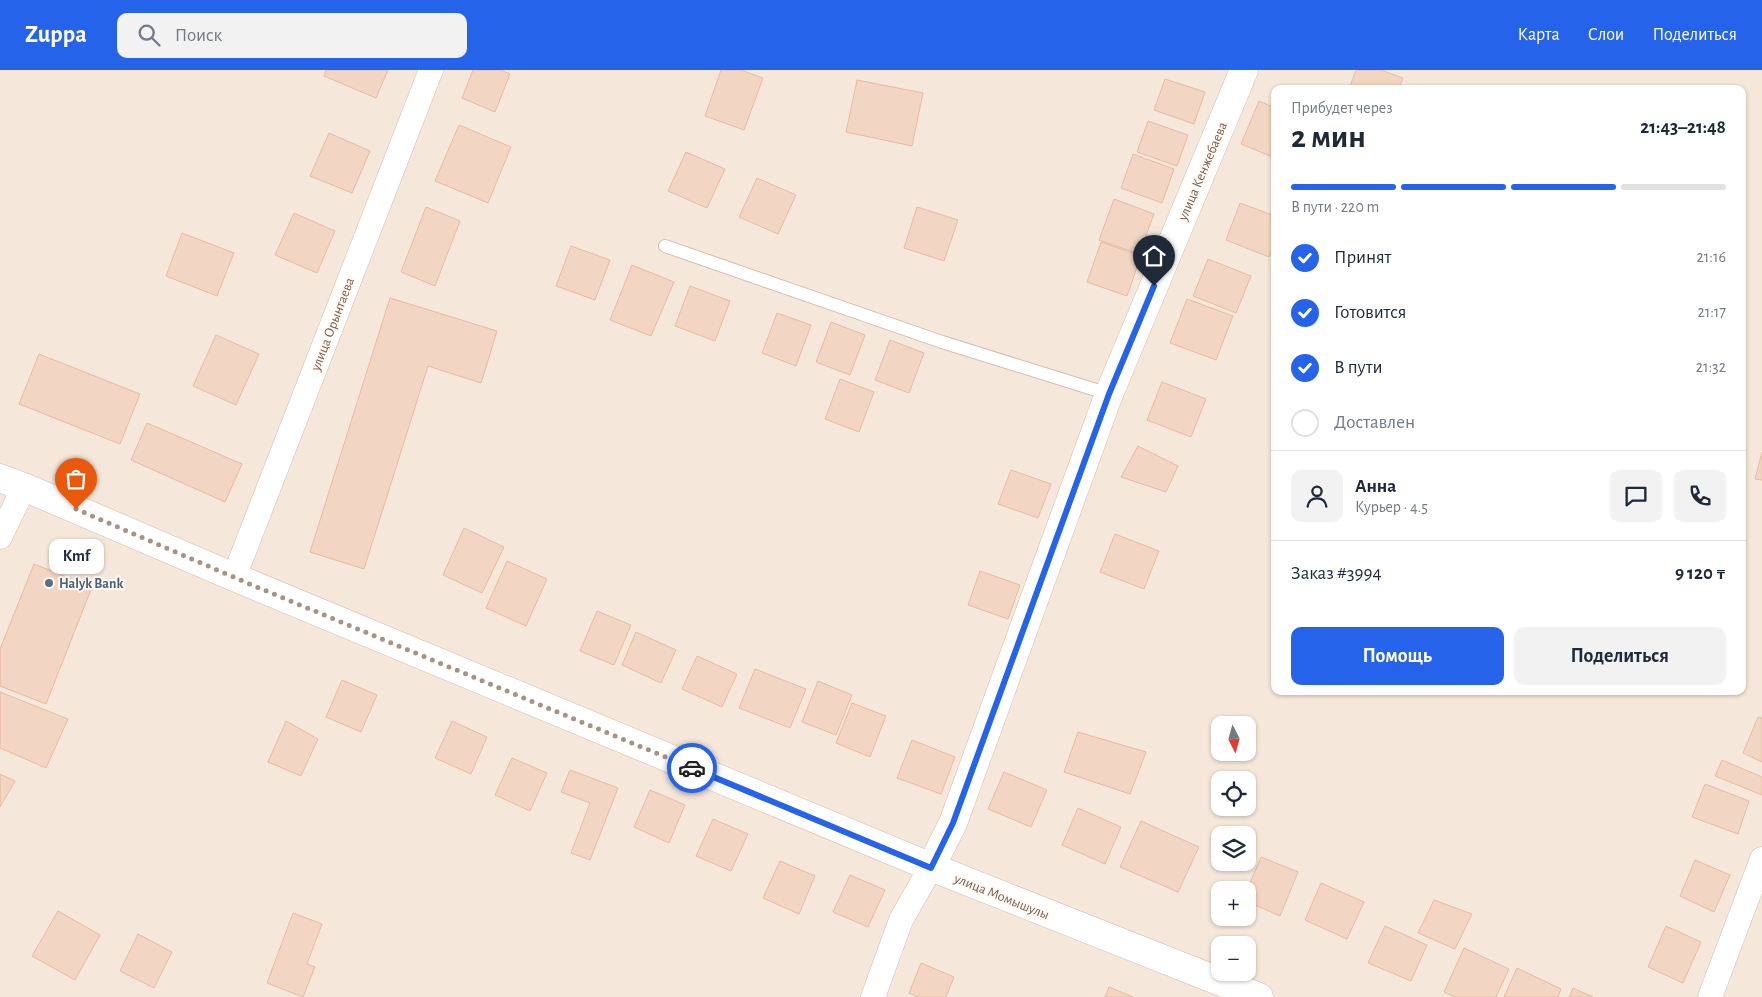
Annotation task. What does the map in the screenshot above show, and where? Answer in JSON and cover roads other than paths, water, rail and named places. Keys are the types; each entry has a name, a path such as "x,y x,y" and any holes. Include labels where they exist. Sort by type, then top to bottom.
{"street":[{"name":"улица Орынтаева","path":"234,577 431,70"},
{"name":"улица Кенжебаева","path":"872,997 901,920 931,868 953,823 1109,394 1244,70"},
{"name":"улица Момышулы","path":"12,483 931,868 1259,997"},
{"path":"0,537 12,483"},
{"path":"1710,997 1762,858"}],"lane":[{"path":"665,246 942,342 1109,394"}],"place":[{"name":"Kmf","path":"76,509"},
{"name":"Halyk Bank","path":"49,583"}]}
